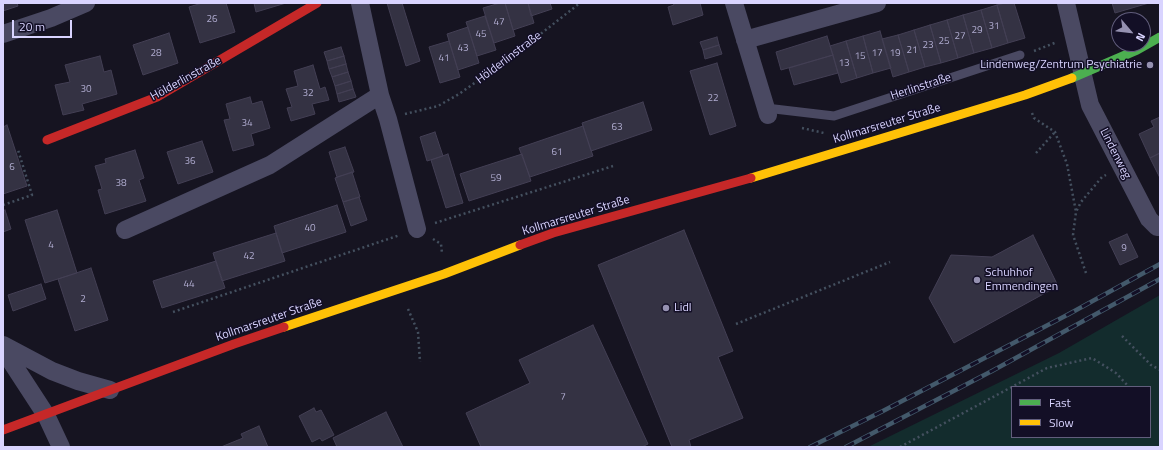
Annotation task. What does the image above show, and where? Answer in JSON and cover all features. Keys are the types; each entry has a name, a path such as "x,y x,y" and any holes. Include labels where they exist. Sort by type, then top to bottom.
{"main road":[{"name":"Hölderlinstraße","path":"47,140 156,97 317,3"},
{"name":"Kollmarsreuter Straße","path":"3,430 234,344 444,274 553,233 738,182 1025,95 1082,74 1137,50 1160,37"}],"street":[{"path":"3,34 51,18 86,3"},
{"path":"360,3 380,95 388,118 417,229"},
{"name":"Herlinstraße","path":"734,3 767,111"},
{"path":"745,40 877,3"},
{"name":"Lindenweg","path":"1066,3 1090,105 1149,219 1157,227 1160,227"},
{"path":"125,230 270,165 380,95"},
{"path":"3,345 52,371 78,381 110,390"},
{"path":"3,349 46,415 61,447"}],"lane":[{"name":"Herlinstraße","path":"767,111 834,116 1020,55"}],"path":[{"name":"Hölderlinstraße","path":"388,118 438,106 459,94 510,58 580,3"},
{"path":"1020,55 1074,37"},
{"path":"1025,95 1034,118 1055,132 1067,164 1076,212 1073,235 1086,273"},
{"path":"795,125 808,131 831,135"},
{"path":"1036,153 1055,132"},
{"path":"3,205 32,195 18,150"},
{"path":"173,312 417,229 613,166"},
{"path":"1076,212 1081,202 1102,177 1121,167"},
{"path":"417,229 441,244 444,274"},
{"path":"736,324 890,262"},
{"path":"399,289 418,332 420,362"},
{"path":"1122,336 1151,366 1160,370"},
{"path":"1014,386 1047,368 1092,358 1116,373 1128,386"},
{"path":"900,447 1011,387"}],"green space":[{"path":"1160,295 1160,447 868,447 1059,353"}],"building":[{"path":"3,3 17,3 18,6 3,11"},
{"path":"202,3 226,3 235,32 200,43 189,7"},
{"path":"254,3 286,3 256,12"},
{"path":"387,3 402,3 420,61 406,66"},
{"path":"505,3 515,36 494,43 483,8"},
{"path":"505,3 528,3 534,23 513,30"},
{"path":"528,3 550,3 552,9 531,16"},
{"path":"673,3 700,3 703,15 673,25 668,7 674,5"},
{"path":"1014,3 1025,38 1008,43 997,5"},
{"path":"1112,3 1149,3 1118,12 1115,12"},
{"path":"997,5 1008,43 992,48 981,10"},
{"path":"981,10 992,48 974,53 963,15"},
{"path":"963,15 974,53 958,58 947,20"},
{"path":"485,16 496,50 477,56 466,22"},
{"path":"947,20 958,58 941,63 930,25"},
{"path":"930,25 941,63 925,67 914,30"},
{"path":"468,27 479,63 458,70 447,34"},
{"path":"914,30 925,67 909,72 898,35"},
{"path":"880,31 891,68 873,73 863,36"},
{"path":"169,33 178,63 143,75 133,45"},
{"path":"898,35 909,72 893,77 882,39"},
{"path":"827,36 833,55 781,70 776,52"},
{"path":"863,36 873,73 857,78 846,41"},
{"path":"717,37 719,45 703,50 700,42"},
{"path":"449,41 460,77 440,83 429,47"},
{"path":"846,41 857,78 841,83 830,46"},
{"path":"719,45 722,54 705,59 703,50"},
{"path":"341,47 344,56 327,61 324,52"},
{"path":"833,55 838,73 794,85 789,68"},
{"path":"100,56 104,72 111,70 117,94 82,104 84,110 63,115 55,85 70,82 65,65"},
{"path":"344,56 346,64 329,69 327,61"},
{"path":"717,63 736,126 710,135 690,71"},
{"path":"346,64 348,72 332,77 329,69"},
{"path":"313,65 320,89 325,87 329,100 312,104 315,114 291,121 287,108 292,107 286,89 298,86 294,71"},
{"path":"348,72 351,81 335,86 332,77"},
{"path":"351,81 353,89 337,94 335,86"},
{"path":"353,89 356,97 339,102 337,94"},
{"path":"250,97 252,104 262,101 270,128 251,134 254,145 233,151 224,120 230,119 226,104"},
{"path":"643,102 652,130 591,151 582,123"},
{"path":"1160,117 1160,153 1150,158 1139,134 1154,127 1151,121"},
{"path":"7,125 27,186 3,194 3,127"},
{"path":"583,126 593,156 530,177 519,148"},
{"path":"435,132 443,156 427,161 420,137"},
{"path":"202,141 213,172 178,184 167,152"},
{"path":"345,147 354,172 337,177 329,152"},
{"path":"135,150 144,178 139,180 146,201 105,214 98,190 102,189 95,166 106,163 105,159"},
{"path":"1160,153 1160,178 1150,158"},
{"path":"448,154 463,203 446,208 431,160"},
{"path":"522,154 531,181 469,201 460,174"},
{"path":"352,172 360,197 343,202 335,178"},
{"path":"359,197 367,220 351,226 343,202"},
{"path":"337,205 346,232 282,253 274,226"},
{"path":"5,210 11,229 3,232 3,211"},
{"path":"57,210 77,273 45,283 25,220"},
{"name":"Lidl","path":"684,230 733,351 718,357 743,418 689,440 691,447 672,447 598,265"},
{"path":"276,233 285,261 222,281 213,253"},
{"path":"1127,234 1138,257 1120,265 1109,242"},
{"path":"1033,235 1058,286 954,343 929,298 951,255 992,257"},
{"path":"216,261 225,288 162,308 153,281"},
{"path":"91,268 108,320 75,331 58,279"},
{"path":"41,284 46,299 13,311 8,295"},
{"path":"593,325 648,444 642,447 481,447 466,413 530,383 519,360"},
{"path":"314,408 316,412 321,410 334,435 322,441 320,438 312,442 299,416"},
{"path":"386,412 403,447 337,447 333,438"},
{"path":"259,426 268,447 221,447 243,438 241,434"}],"railway":[{"path":"810,447 881,412 1069,314 1160,264"},
{"path":"846,447 992,371 1160,279"}],"traffic: fast":[{"path":"1072,78 1137,50 1160,37"}],"traffic: slow":[{"path":"751,178 1025,95 1072,78"},
{"path":"284,327 444,274 520,245"}],"traffic: jam":[{"path":"47,140 157,97 317,3"},
{"path":"520,245 553,233 751,178"},
{"path":"3,430 234,344 284,327"}],"place":[{"name":"Lindenweg/Zentrum Psychiatrie","path":"1150,65"},
{"name":"Schuhhof Emmendingen","path":"977,280"},
{"name":"Lidl","path":"666,308"}]}
